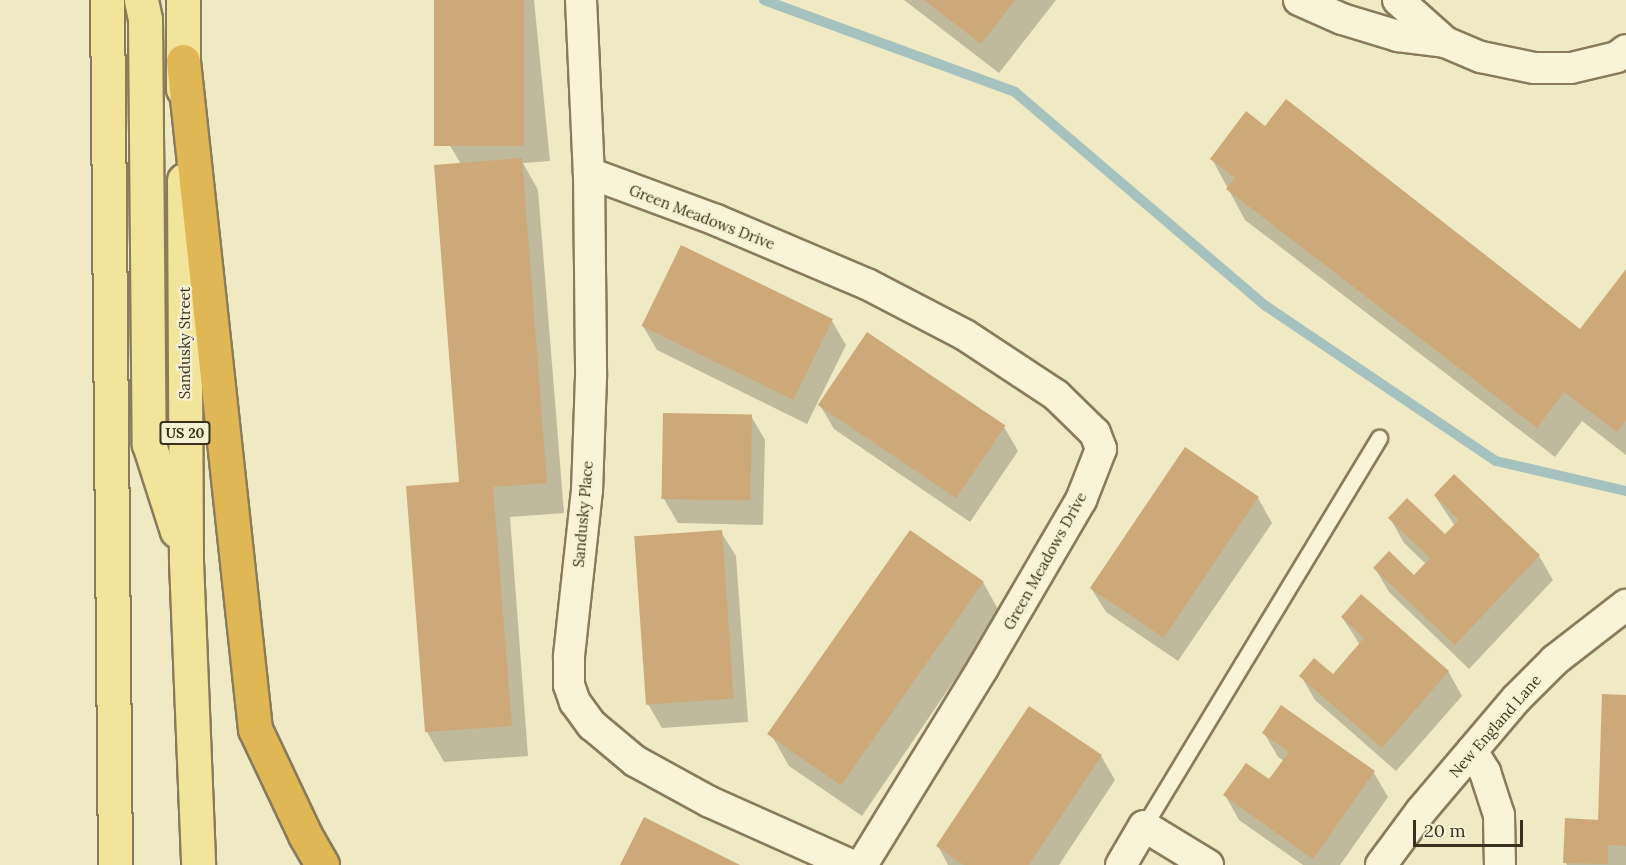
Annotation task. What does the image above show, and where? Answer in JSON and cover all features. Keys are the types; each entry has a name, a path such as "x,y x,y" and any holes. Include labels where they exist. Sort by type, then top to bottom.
{"highway":[{"path":"183,61 255,729 305,835 322,865"}],"main road":[{"path":"107,0 115,865"},
{"path":"141,0 144,19 149,444 186,561"},
{"name":"Sandusky Street","path":"183,0 186,561 198,865"}],"street":[{"name":"Sandusky Place","path":"581,0 589,173 591,377 587,490 569,657 569,685 575,702 592,725 634,761 710,802 851,865"},
{"path":"1299,0 1342,19 1398,36 1445,42 1481,57 1534,68 1571,68 1617,57 1626,50"},
{"path":"1398,0 1445,42"},
{"name":"Green Meadows Drive","path":"589,173 716,220 867,284 965,335 1056,395 1095,433 1101,449 1081,500 984,668 862,865"},
{"name":"New England Lane","path":"1381,865 1421,811 1555,660 1626,605"},
{"path":"1472,751 1485,772 1499,815 1500,865"},
{"path":"1121,865 1144,826 1208,865"}],"lane":[{"path":"1144,826 1379,438"}],"building":[{"path":"434,0 524,0 524,146 434,146"},
{"path":"924,0 1015,0 981,44"},
{"path":"1286,99 1580,329 1626,269 1626,420 1617,432 1564,392 1537,428 1226,189 1235,178 1210,159 1246,111 1265,126"},
{"path":"522,158 547,483 493,487 512,726 425,732 406,486 459,482 434,165"},
{"path":"681,245 833,319 793,400 642,326"},
{"path":"867,332 1005,425 956,498 818,405"},
{"path":"663,413 752,415 750,501 661,499"},
{"path":"1185,447 1259,497 1164,638 1090,588"},
{"path":"1454,474 1540,555 1455,645 1373,568 1389,551 1414,575 1430,558 1388,518 1407,498 1445,534 1459,520 1434,495"},
{"path":"722,530 734,699 646,705 634,536"},
{"path":"910,530 984,582 841,786 767,734"},
{"path":"1361,594 1449,671 1382,748 1299,676 1314,658 1333,674 1364,638 1341,617"},
{"path":"1602,694 1626,695 1626,846 1608,845 1608,864 1563,863 1565,818 1598,820"},
{"path":"1281,705 1375,771 1313,859 1223,795 1246,763 1269,779 1289,752 1262,733"},
{"path":"1029,706 1102,755 1029,865 964,865 936,846"},
{"path":"644,817 740,865 620,865"}],"waterway":[{"path":"764,0 1015,92 1266,306 1496,461 1626,491"}]}
